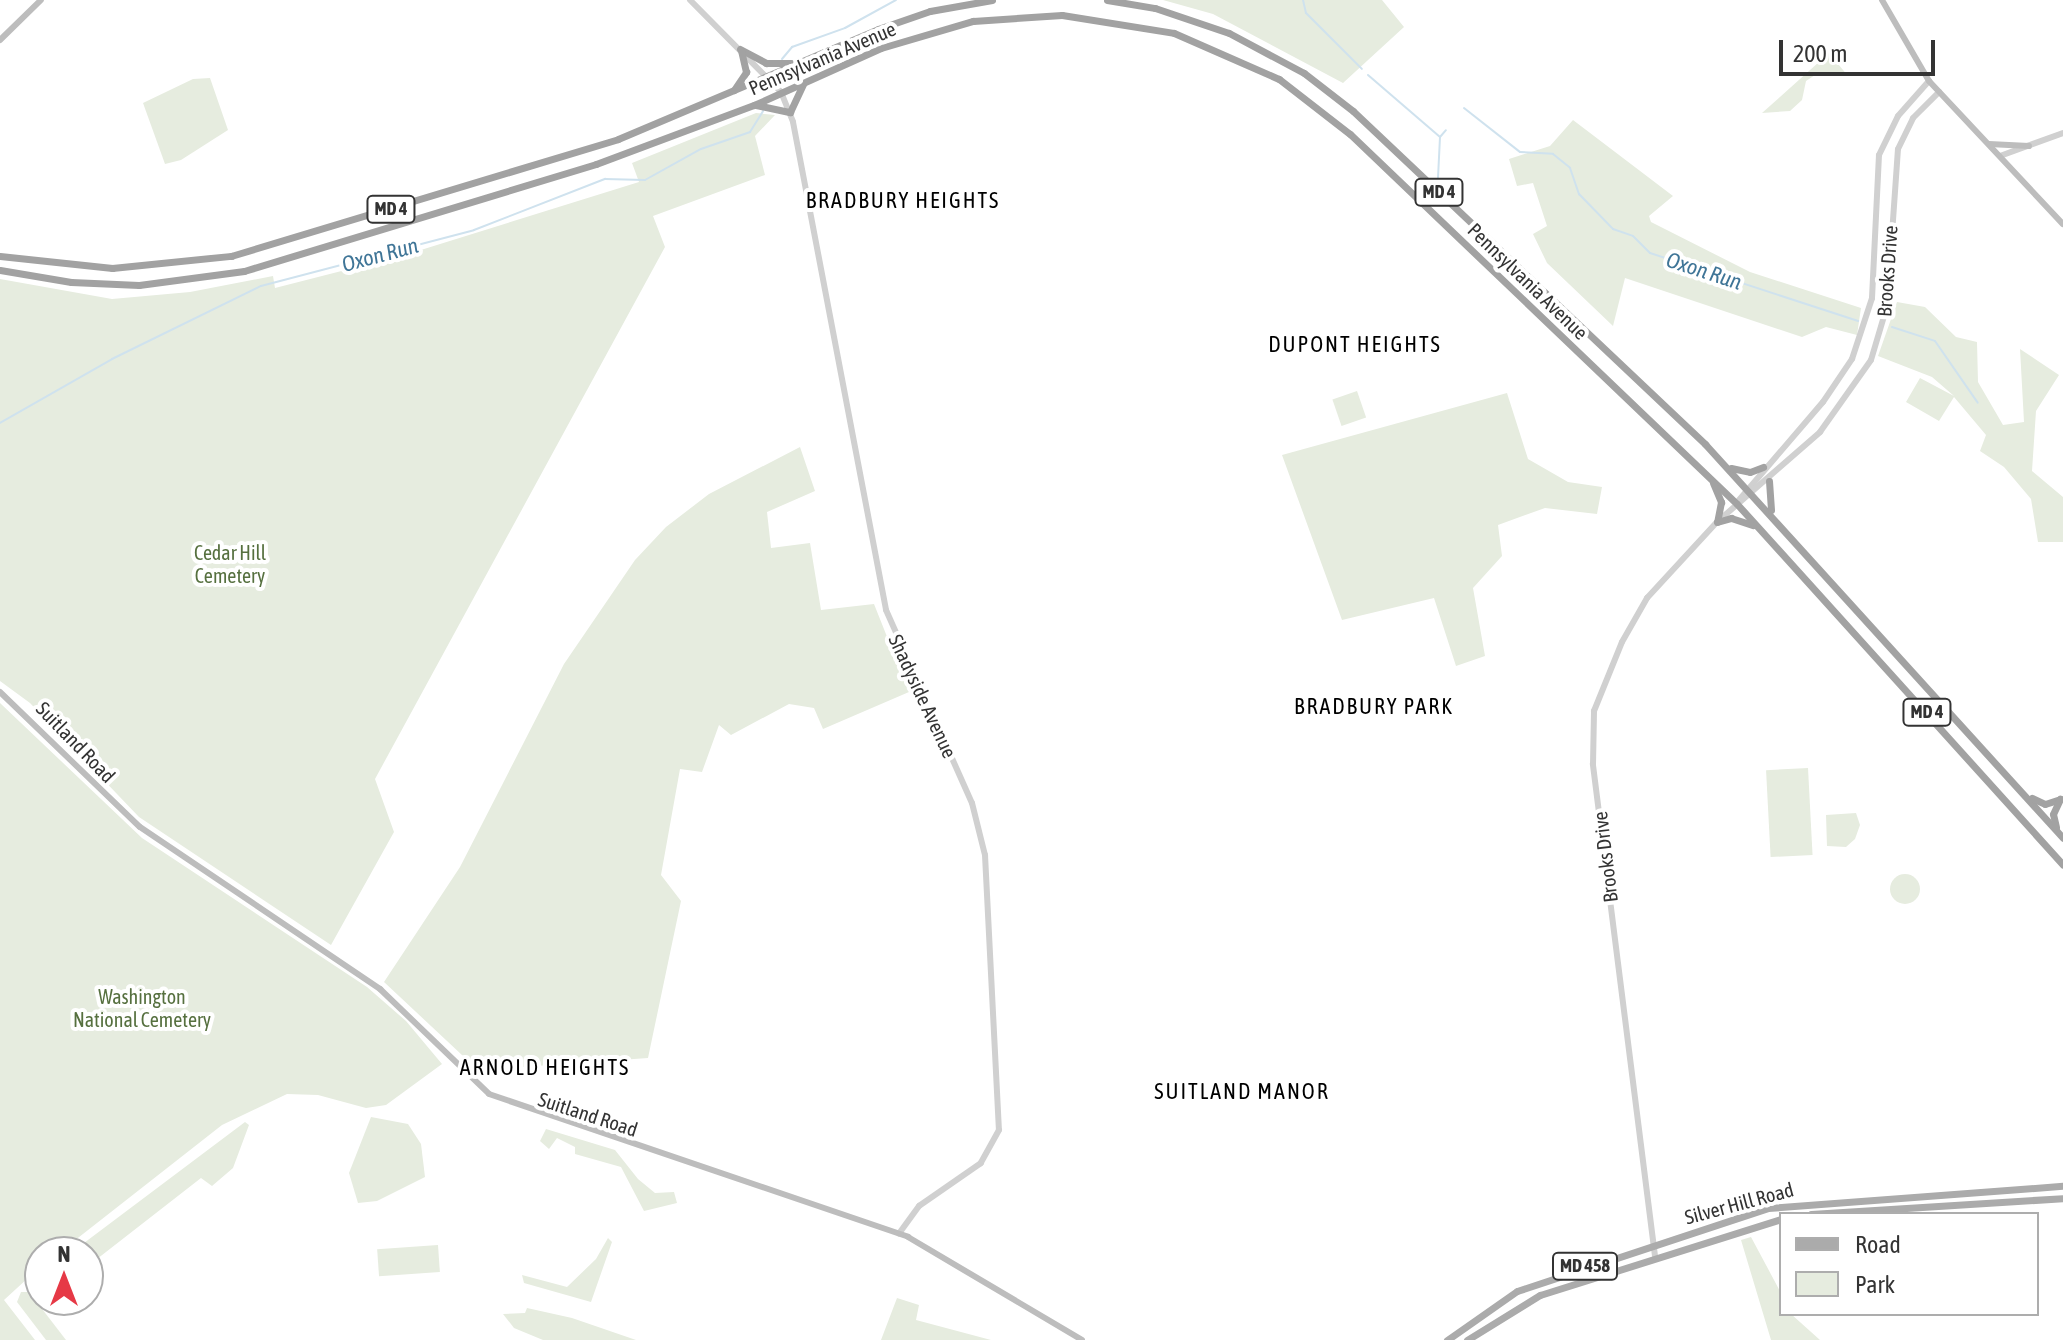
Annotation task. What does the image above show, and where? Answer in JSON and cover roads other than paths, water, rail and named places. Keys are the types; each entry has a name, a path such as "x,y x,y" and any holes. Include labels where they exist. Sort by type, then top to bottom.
{"highway":[{"name":"Pennsylvania Avenue","path":"0,256 123,268 231,256 569,154 718,100 842,44 930,11 992,0"},
{"name":"Pennsylvania Avenue","path":"1107,0 1155,8 1229,33 1326,88 1753,494 2061,835"},
{"name":"Pennsylvania Avenue","path":"0,270 71,282 139,285 244,271 596,164 754,105 918,35 973,21 1036,15 1153,27 1235,56 1326,112 1737,504 2063,865"},
{"path":"740,49 761,61 780,64 842,44"},
{"path":"718,100 744,78 740,49"},
{"path":"754,105 790,112 804,82"},
{"path":"1723,464 1745,472 1763,467"},
{"path":"1707,475 1720,498 1717,522 1742,519 1762,530"},
{"path":"1769,481 1767,494 1774,516"},
{"path":"2023,792 2042,803 2060,799 2053,814 2061,835"}],"main road":[{"path":"0,40 41,0"},
{"path":"1882,0 1929,81 2063,224"},
{"path":"1989,144 2029,146"},
{"name":"Suitland Road","path":"0,692 140,827 380,989 489,1094 899,1234 1082,1340"},
{"name":"Silver Hill Road","path":"1447,1340 1517,1291 1653,1243 1798,1203 2063,1186"},
{"name":"Silver Hill Road","path":"1842,1212 2063,1198"},
{"name":"Silver Hill Road","path":"1467,1340 1526,1301 1655,1256 1779,1220"}],"street":[{"name":"Shadyside Avenue","path":"690,0 781,92 790,112 886,610 900,653 972,803 987,870 999,1130 981,1163 919,1206 899,1234"},
{"name":"Brooks Drive","path":"1737,504 1746,487 1823,402 1856,349 1872,298 1879,155 1898,116 1929,81"},
{"name":"Brooks Drive","path":"1655,1256 1591,727 1605,679 1633,620 1717,522 1769,481 1838,412 1871,360 1888,297 1898,149 1913,118 1939,92"},
{"path":"2000,156 2063,133"}],"waterway":[{"name":"Oxon Run","path":"782,59 792,47 845,28 896,0"},
{"name":"Oxon Run","path":"1303,0 1306,13 1362,69"},
{"name":"Oxon Run","path":"1368,75 1440,137 1438,178"},
{"name":"Oxon Run","path":"1464,108 1520,152 1553,154 1570,168 1579,194 1613,229 1633,236 1650,253 1858,321"},
{"name":"Oxon Run","path":"0,423 112,359 261,286 474,230 605,179 645,180 701,149 750,132 763,111"},
{"name":"Oxon Run","path":"1440,137 1446,130"},
{"name":"Oxon Run","path":"1892,327 1935,341 1978,403"}],"district":[{"name":"BRADBURY HEIGHTS","path":"903,201"},
{"name":"DUPONT HEIGHTS","path":"1355,345"},
{"name":"BRADBURY PARK","path":"1374,707"},
{"name":"ARNOLD HEIGHTS","path":"545,1068"},
{"name":"SUITLAND MANOR","path":"1242,1092"}],"park label":[{"name":"Cedar Hill Cemetery","path":"230,564"},
{"name":"Washington National Cemetery","path":"142,1008"}]}
